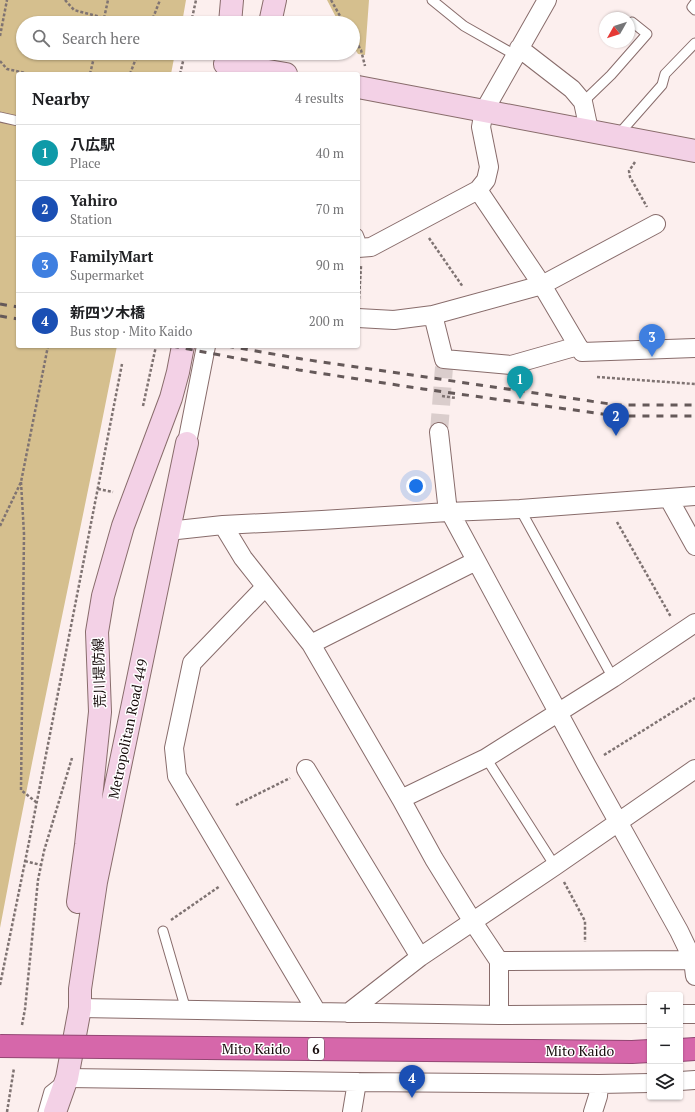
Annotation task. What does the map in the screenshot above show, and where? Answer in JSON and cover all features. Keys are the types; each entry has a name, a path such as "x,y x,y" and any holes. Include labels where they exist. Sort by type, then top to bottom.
{"highway":[{"path":"683,1050 695,1049"},
{"name":"Mito Kaido","path":"8,1053 641,1051"}],"main road":[{"path":"231,16 232,0"},
{"path":"271,16 274,0"},
{"path":"225,64 274,72"},
{"path":"362,78 484,111 695,151"},
{"name":"荒川堤防線","path":"80,1008 70,990 68,975 86,845 100,712 97,632 103,596 123,526 171,398 183,348"},
{"name":"Metropolitan Road 449","path":"54,1112 67,1078 80,1008 80,989 96,882 187,443"}],"street":[{"path":"360,244 371,247 478,190 486,180 489,167 481,127 484,111 547,0"},
{"path":"517,52 572,89 583,102 589,130"},
{"path":"478,190 542,285 582,352 695,348"},
{"path":"360,318 394,320 433,315 542,285 656,224"},
{"path":"433,315 444,363 511,364 578,346"},
{"name":"Metropolitan Road 449","path":"187,443 206,348"},
{"path":"439,432 449,512 587,766 679,931 694,968 585,961 499,961"},
{"path":"168,531 223,525 520,509 695,496"},
{"path":"669,499 695,546"},
{"path":"223,525 243,558 311,644 434,859 499,961 499,1015"},
{"path":"311,644 476,561"},
{"path":"265,587 192,663 174,748 177,776 317,1012"},
{"path":"401,799 486,758 613,678 695,623"},
{"path":"306,769 420,957"},
{"path":"348,1012 420,957 695,769"},
{"path":"80,1008 499,1015 647,1014"},
{"path":"683,1014 695,1014"},
{"path":"67,1078 357,1082 647,1083"},
{"path":"352,1112 357,1082"},
{"path":"593,1112 600,1084"}],"lane":[{"path":"432,0 464,26 517,52"},
{"path":"695,3 692,7 695,10"},
{"path":"635,24 647,34 635,48"},
{"path":"617,136 662,85 665,74 695,43"},
{"path":"583,102 611,75 635,48"},
{"path":"0,117 16,121"},
{"path":"520,509 613,678"},
{"path":"486,758 555,866"},
{"path":"163,931 186,1010"},
{"path":"43,1112 49,1092 67,1078"}],"path":[{"path":"0,36 7,0"},
{"path":"65,0 74,10 96,16"},
{"path":"104,16 108,0"},
{"path":"154,16 160,0"},
{"path":"193,16 196,0"},
{"path":"331,0 340,16"},
{"path":"360,48 362,78"},
{"path":"90,72 93,60"},
{"path":"131,72 135,60"},
{"path":"180,72 183,60"},
{"path":"0,61 7,69 21,72"},
{"path":"648,142 629,171 630,177 648,208"},
{"path":"420,222 435,248 475,304"},
{"path":"0,526 21,482 48,348"},
{"path":"0,985 122,364"},
{"path":"596,377 695,384"},
{"path":"442,396 456,398"},
{"path":"21,482 24,534 21,790 36,802"},
{"path":"607,503 680,633"},
{"path":"587,766 695,698"},
{"path":"21,1031 25,1009 38,880 44,851 73,756"},
{"path":"236,805 306,769"},
{"path":"25,861 41,866"},
{"path":"555,866 585,921 585,961"},
{"path":"163,931 168,921 236,876"},
{"path":"7,1112 8,1053"}],"shaded area":[{"path":"0,0 186,0 183,16 16,16 16,60 174,60 171,72 16,72 16,348 117,348 28,782 0,928"},
{"path":"327,0 369,0 365,55 360,54 360,16 335,16"}],"tunnel":[{"path":"260,72 263,60"},
{"path":"439,432 444,367"}],"railway":[{"path":"0,304 16,307"},
{"path":"0,316 16,319"},
{"path":"183,348 299,370 617,416 695,416"},
{"path":"239,348 302,359 617,405 695,405"}],"place":[{"name":"FamilyMart","path":"652,357"},
{"name":"八広駅","path":"520,399"},
{"name":"Yahiro","path":"616,436"},
{"name":"新四ツ木橋","path":"412,1098"}]}
